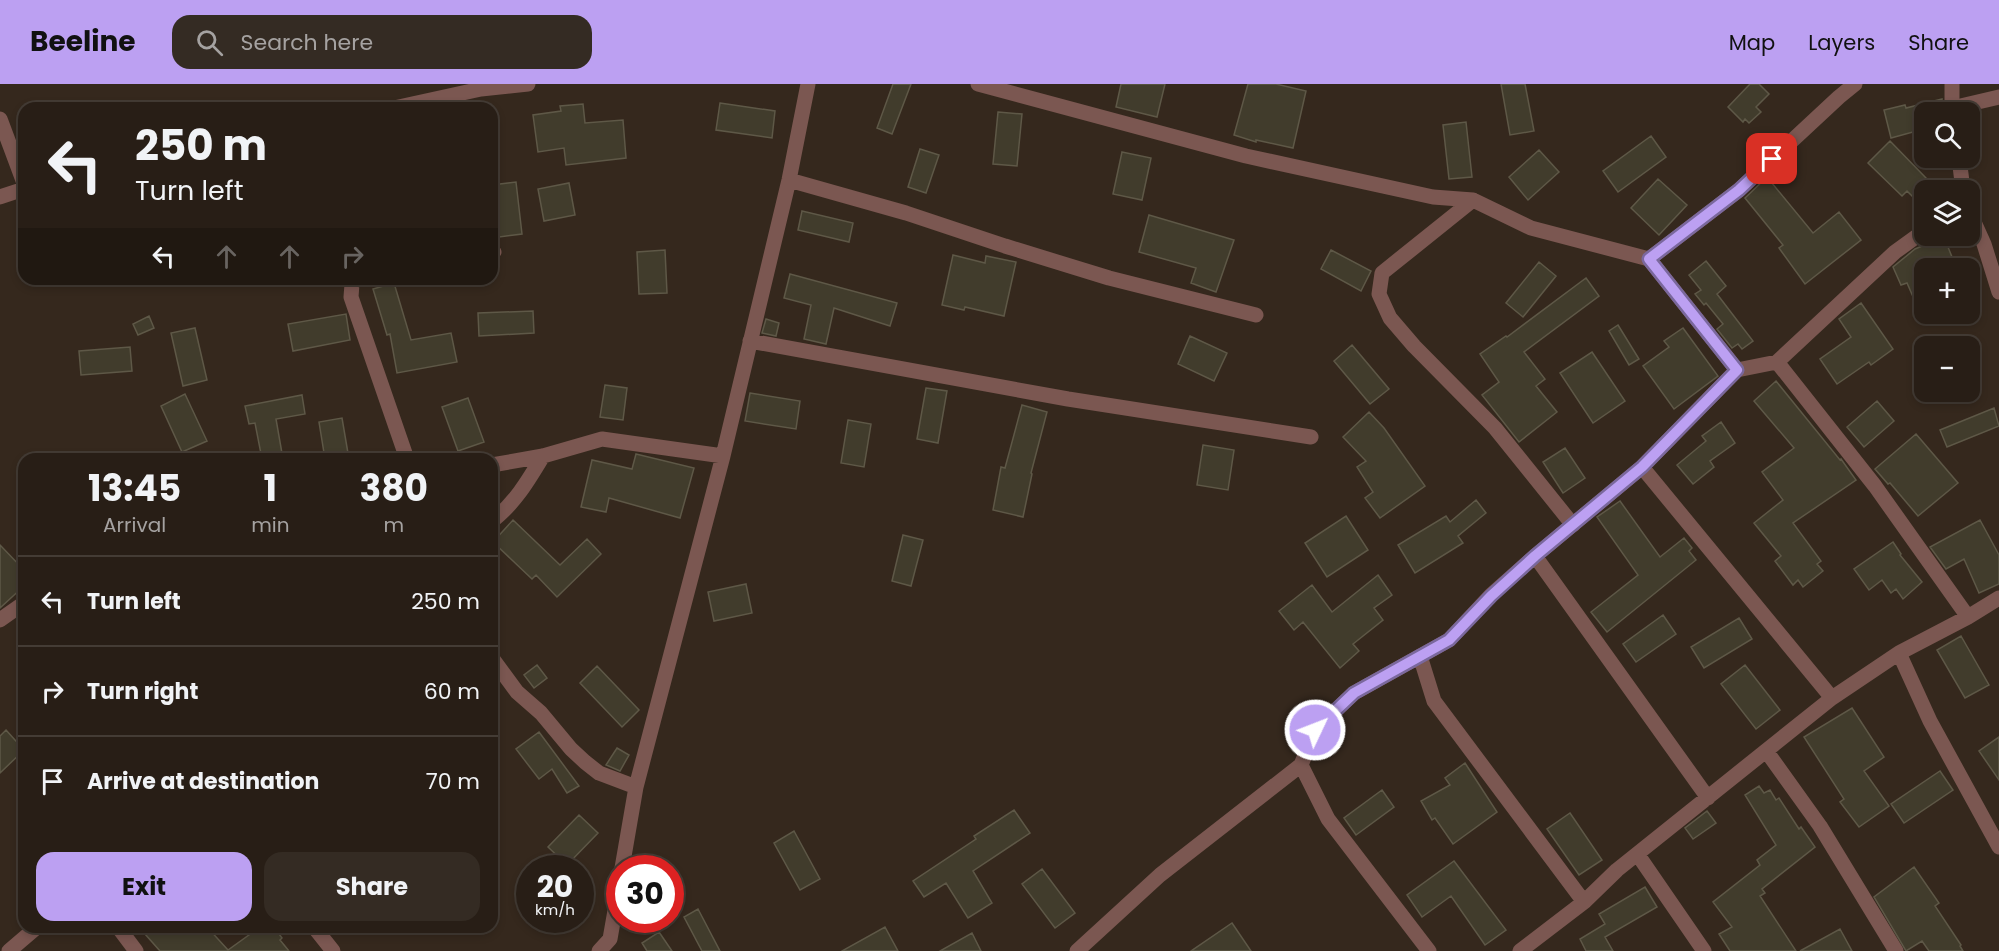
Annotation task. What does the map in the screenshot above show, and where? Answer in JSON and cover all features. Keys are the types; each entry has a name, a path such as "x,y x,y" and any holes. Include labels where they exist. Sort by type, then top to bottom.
{"street":[{"path":"421,102 481,89 528,84"},
{"path":"624,855 636,788 723,456 789,180 808,84"},
{"path":"978,84 1309,171 1433,197 1473,200 1531,228 1649,259 1737,370"},
{"path":"1649,259 1739,190 1855,84"},
{"path":"1952,84 1952,102"},
{"path":"1980,102 1999,97"},
{"path":"0,119 18,167"},
{"path":"789,180 906,213 1109,278 1256,315"},
{"path":"0,197 18,191"},
{"path":"1473,200 1382,273 1379,294 1390,318 1414,346 1495,428 1572,525"},
{"path":"1980,235 1999,292"},
{"path":"1077,951 1160,875 1301,765 1315,730 1354,693 1449,640 1491,596 1535,556 1642,467 1737,370 1777,362 1895,252 1914,238"},
{"path":"352,285 351,297 404,453"},
{"path":"750,340 1057,397 1311,437"},
{"path":"1777,362 1875,486 1968,617"},
{"path":"498,464 543,456 602,439 723,456"},
{"path":"498,517 507,510 521,492 543,456"},
{"path":"1642,467 1832,698"},
{"path":"1535,556 1707,798"},
{"path":"1524,950 1584,902 1617,870 1832,698 1899,653 1999,598"},
{"path":"0,621 18,608"},
{"path":"1899,653 1930,721 1999,847"},
{"path":"1420,656 1434,701 1584,902"},
{"path":"498,666 517,692 541,713 578,756 599,773 636,788"},
{"path":"1767,752 1820,826 1896,951"},
{"path":"1301,765 1328,819 1429,951"},
{"path":"1638,855 1704,951"},
{"path":"9,951 30,933"},
{"path":"122,933 136,951"},
{"path":"320,933 333,951"},
{"path":"601,950 610,939 611,933"}],"building":[{"path":"893,84 911,84 892,134 877,128"},
{"path":"1121,84 1165,84 1157,117 1116,107"},
{"path":"1248,84 1276,84 1306,91 1293,148 1256,140 1256,142 1234,135"},
{"path":"1501,84 1525,84 1534,131 1510,135"},
{"path":"1750,84 1759,84 1769,94 1756,107 1761,112 1749,123 1745,119 1743,122 1728,107"},
{"path":"720,103 775,111 772,138 716,130"},
{"path":"583,104 585,123 623,120 626,158 566,165 564,148 538,152 533,115 561,111 560,106"},
{"path":"1905,105 1906,108 1914,106 1914,132 1891,138 1884,110"},
{"path":"998,112 1022,114 1017,166 993,164"},
{"path":"1466,122 1472,177 1449,179 1443,125"},
{"path":"1651,136 1666,157 1618,192 1603,171"},
{"path":"1890,141 1926,178 1914,180 1914,198 1907,191 1902,196 1868,163"},
{"path":"920,149 939,155 926,193 908,187"},
{"path":"1539,150 1559,172 1528,200 1509,177"},
{"path":"1122,152 1151,158 1142,200 1113,194"},
{"path":"1767,177 1813,233 1839,212 1861,240 1805,284 1779,248 1783,245 1745,198"},
{"path":"1658,179 1687,205 1659,235 1631,208"},
{"path":"516,182 522,234 498,237 498,184"},
{"path":"569,183 575,215 544,221 538,189"},
{"path":"802,211 853,223 849,242 798,230"},
{"path":"1149,215 1234,240 1216,292 1191,283 1196,268 1139,252"},
{"path":"1922,246 1948,246 1952,258 1914,258 1914,299 1907,283 1901,285 1893,267"},
{"path":"665,250 667,293 639,294 637,252"},
{"path":"1331,250 1371,271 1361,291 1321,269"},
{"path":"953,255 985,263 986,256 1016,262 1004,316 965,307 964,310 942,305"},
{"path":"1706,261 1726,286 1717,294 1753,341 1742,349 1738,344 1732,348 1717,329 1723,324 1706,303 1704,305 1695,294 1701,290 1689,275"},
{"path":"1539,262 1556,276 1523,317 1506,303"},
{"path":"790,274 897,303 890,326 834,308 826,344 804,339 811,305 784,298"},
{"path":"1586,278 1599,296 1524,352 1545,379 1536,386 1557,412 1519,442 1482,395 1499,382 1480,354 1507,337"},
{"path":"395,285 411,340 451,333 457,362 397,373 390,334 387,335 373,289"},
{"path":"1861,303 1893,349 1871,365 1869,362 1837,384 1820,359 1851,337 1839,319"},
{"path":"533,311 534,333 479,336 478,313"},
{"path":"346,314 350,340 293,351 288,324"},
{"path":"149,316 154,328 138,335 133,324"},
{"path":"766,319 779,323 776,336 762,333"},
{"path":"1618,325 1639,359 1629,365 1609,331"},
{"path":"195,328 207,380 183,386 171,333"},
{"path":"1683,328 1718,376 1674,409 1643,366 1669,347 1664,341"},
{"path":"1190,336 1227,353 1214,381 1178,364"},
{"path":"1352,345 1389,389 1370,404 1334,361"},
{"path":"130,347 132,371 81,375 79,351"},
{"path":"1592,352 1625,401 1593,423 1560,373"},
{"path":"1776,381 1856,480 1793,523 1821,561 1817,564 1823,571 1803,587 1798,580 1793,585 1775,561 1781,556 1754,523 1783,500 1762,472 1794,448 1754,401"},
{"path":"605,385 627,388 623,420 600,417"},
{"path":"926,388 947,391 938,443 917,439"},
{"path":"750,393 800,401 796,429 745,421"},
{"path":"185,394 207,441 182,452 161,406"},
{"path":"302,395 305,414 276,419 282,453 261,453 255,423 249,424 245,406"},
{"path":"468,398 484,442 458,451 442,407"},
{"path":"1877,401 1894,421 1864,447 1847,427"},
{"path":"1022,405 1047,412 1031,473 1023,517 993,510 1001,467 1005,468"},
{"path":"1994,408 1999,426 1947,447 1940,430"},
{"path":"1369,412 1384,428 1425,486 1380,518 1365,498 1373,492 1357,467 1366,461 1343,437"},
{"path":"342,418 348,453 324,453 319,422"},
{"path":"848,420 871,424 864,467 841,463"},
{"path":"1721,422 1735,443 1710,461 1714,467 1693,484 1677,465 1706,441 1702,436"},
{"path":"1916,434 1958,483 1918,516 1875,469"},
{"path":"1203,445 1234,450 1228,490 1197,485"},
{"path":"1565,448 1585,478 1563,493 1543,462"},
{"path":"636,454 694,468 680,518 609,498 606,512 581,507 592,460 632,469"},
{"path":"1476,500 1486,513 1458,536 1463,543 1415,573 1398,545 1446,516 1450,522"},
{"path":"1620,501 1660,557 1684,538 1692,548 1689,551 1696,560 1607,632 1591,612 1638,575 1597,517"},
{"path":"1346,516 1368,550 1327,577 1305,543"},
{"path":"513,520 560,565 587,539 601,554 557,597 536,575 532,579 498,547 498,536"},
{"path":"1980,520 1999,555 1999,584 1979,593 1964,559 1946,569 1930,547"},
{"path":"903,535 923,540 911,586 892,581"},
{"path":"1893,542 1900,555 1922,582 1903,599 1896,589 1891,593 1882,580 1869,590 1854,569"},
{"path":"0,545 18,564 18,592 0,608"},
{"path":"1378,575 1392,595 1374,608 1383,620 1353,644 1359,651 1340,668 1303,622 1294,630 1279,611 1312,585 1332,612"},
{"path":"746,584 752,613 714,621 708,592"},
{"path":"1663,615 1676,634 1636,662 1623,644"},
{"path":"1739,618 1752,639 1704,668 1691,647"},
{"path":"1961,636 1989,685 1965,698 1937,650"},
{"path":"537,665 547,678 534,688 524,675"},
{"path":"1745,665 1780,710 1756,729 1721,684"},
{"path":"597,666 639,710 622,727 580,683"},
{"path":"1852,708 1884,757 1864,771 1889,806 1859,827 1840,802 1844,799 1804,737"},
{"path":"6,730 18,743 18,756 0,773 0,736"},
{"path":"539,732 579,786 567,793 552,769 539,779 516,749"},
{"path":"1999,737 1999,780 1979,751"},
{"path":"617,748 629,755 620,771 606,765"},
{"path":"1465,763 1497,812 1453,844 1435,818 1432,820 1421,801 1450,785 1445,778"},
{"path":"1940,771 1953,790 1904,823 1891,804"},
{"path":"1759,786 1764,793 1770,790 1776,800 1779,798 1799,829 1801,827 1815,847 1762,889 1765,893 1760,896 1796,951 1730,951 1719,934 1732,927 1713,902 1760,865 1757,860 1776,845 1745,795"},
{"path":"1382,790 1394,807 1356,835 1344,818"},
{"path":"1014,810 1030,833 973,871 992,903 968,918 946,883 924,897 913,881 976,839 974,836"},
{"path":"1707,811 1716,823 1693,839 1685,828"},
{"path":"1570,813 1602,860 1579,875 1547,829"},
{"path":"579,815 598,833 577,855 556,855 548,847"},
{"path":"794,831 820,879 800,890 774,843"},
{"path":"1454,861 1506,930 1485,945 1451,896 1422,917 1407,895"},
{"path":"1914,867 1939,903 1935,906 1963,951 1929,951 1922,941 1906,951 1874,897"},
{"path":"1042,869 1075,913 1055,928 1022,884"},
{"path":"1645,887 1657,907 1605,937 1613,951 1586,951 1580,939 1605,924 1599,914"},
{"path":"698,909 720,951 702,951 684,917"},
{"path":"1232,923 1251,951 1191,951"},
{"path":"885,927 898,951 842,951"},
{"path":"1840,929 1852,951 1800,951"},
{"path":"212,933 228,950 252,933 278,933 282,938 280,940 289,951 160,951 145,934"},
{"path":"660,933 672,951 647,951 642,943"},
{"path":"972,933 981,951 940,951"}],"route":[{"path":"1315,730 1354,693 1449,640 1491,596 1535,556 1642,467 1737,370 1649,259 1739,190 1772,159"}]}
